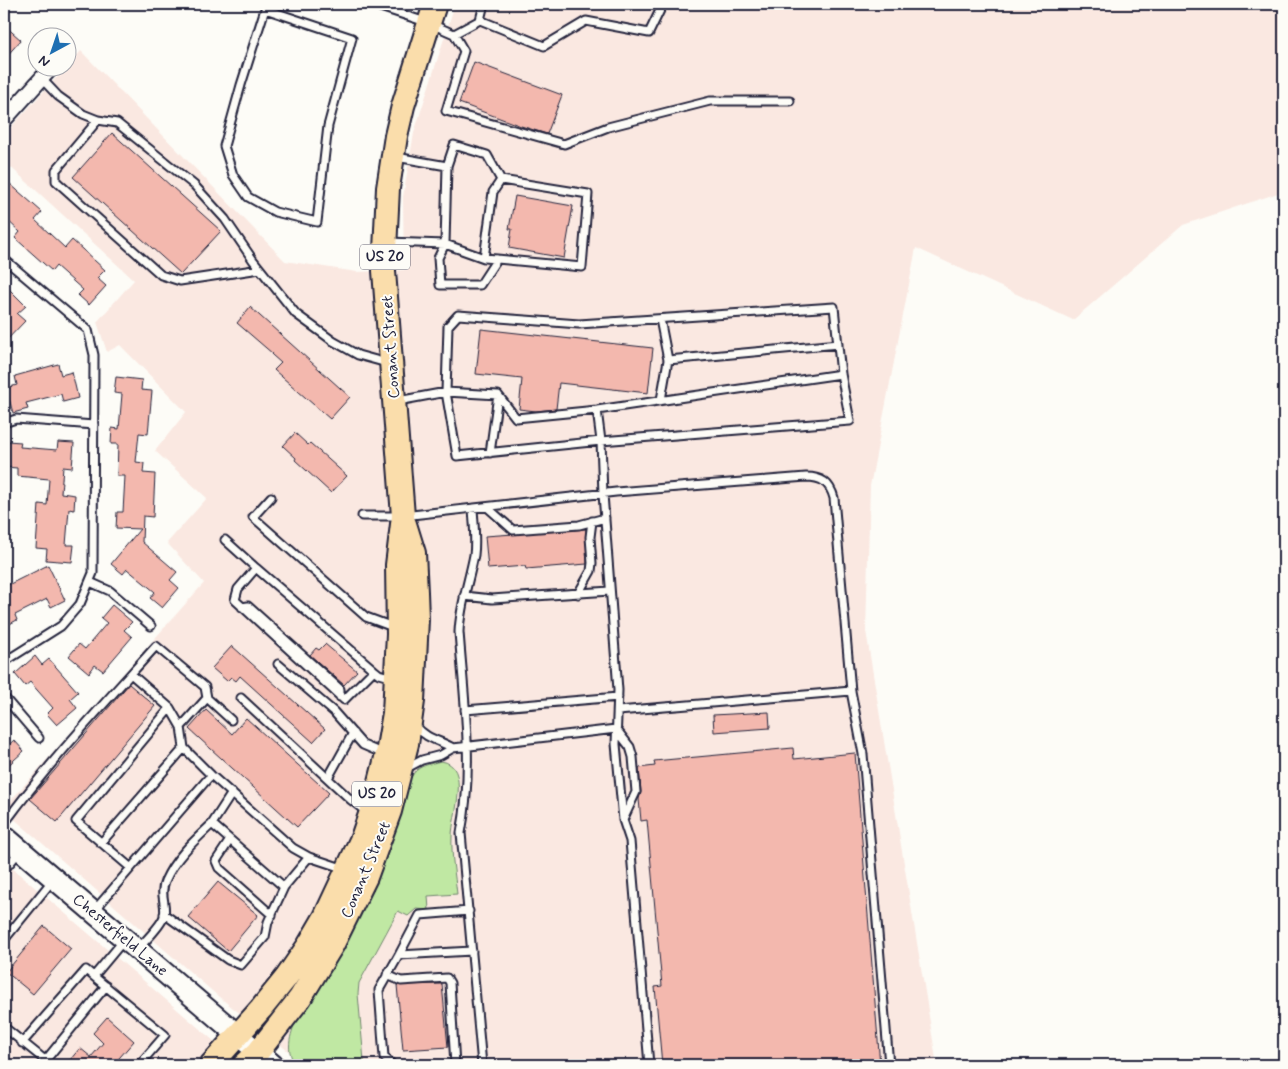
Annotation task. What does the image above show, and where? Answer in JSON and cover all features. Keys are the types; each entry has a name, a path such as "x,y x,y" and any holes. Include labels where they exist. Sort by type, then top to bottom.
{"main road":[{"name":"Conant Street","path":"237,1034 261,1009 308,946 325,917 362,838 386,756 394,713 398,629 397,565 403,516 384,271 388,188 403,106 432,14"},
{"name":"Conant Street","path":"258,1061 305,991 344,924 375,855 400,775 412,709 417,619 414,553 403,516"},
{"name":"US 20","path":"211,1065 237,1034"}],"street":[{"path":"4,120 42,78"},
{"name":"Chesterfield Lane","path":"4,836 237,1034 258,1061"}],"lane":[{"path":"372,4 432,14 454,34 464,51 446,111 564,144 608,127 710,101 790,101"},
{"path":"454,34 480,20 484,4"},
{"path":"480,20 544,46 586,21 649,33 663,4"},
{"path":"266,6 352,38 328,126 317,222 275,212 248,197 233,175 224,146 240,85 266,6"},
{"path":"49,78 64,101 83,114 98,120 117,124 194,185 225,219 260,269 296,314 325,335 358,355 392,365"},
{"path":"98,120 56,170 56,181 161,275 180,281 260,269"},
{"path":"385,242 446,244 484,258 497,259 582,268 588,194 501,180 486,155 454,145 447,166 446,244 438,258 440,285 480,285 497,259"},
{"path":"393,156 447,166"},
{"path":"484,258 493,192 501,180"},
{"path":"4,259 88,330 94,355 93,573 80,604 61,626 4,662"},
{"path":"834,307 838,344 850,421 601,441 457,456 446,392 448,326 458,315 579,324 834,307"},
{"path":"660,318 668,360 661,400"},
{"path":"668,360 838,344"},
{"path":"395,401 446,392 498,395 516,418 597,410 842,374"},
{"path":"490,453 498,395"},
{"path":"597,410 601,441 603,494 618,697 616,728 623,820 630,841 649,1065"},
{"path":"4,422 16,420 94,424"},
{"path":"362,516 403,516 603,494 806,476 823,480 831,488 834,498 851,691 863,754 889,1065"},
{"path":"270,497 253,517 366,617 398,629"},
{"path":"487,507 512,530 579,525 605,518"},
{"path":"472,509 475,540 474,555 460,616 459,632 467,747 467,801 461,833 482,1065"},
{"path":"578,594 591,571 590,537 592,521"},
{"path":"225,540 374,670 379,674 395,679"},
{"path":"256,568 238,589 235,600 340,697 344,700 374,670"},
{"path":"90,582 110,591 151,626"},
{"path":"464,596 492,599 610,591"},
{"path":"4,824 25,795 156,646 205,687 207,698 231,720"},
{"path":"278,664 334,712 363,745 386,756"},
{"path":"131,674 170,708 181,727 184,748 292,848 309,857 348,871"},
{"path":"618,711 851,691"},
{"path":"4,697 39,738"},
{"path":"465,710 618,697"},
{"path":"181,727 207,698"},
{"path":"241,698 370,814"},
{"path":"131,868 76,821 170,708"},
{"path":"412,709 416,727 422,733 453,748"},
{"path":"400,775 415,763 442,755 453,748 616,728"},
{"path":"616,728 630,748 635,775 636,792 623,820"},
{"path":"328,778 353,733"},
{"path":"101,843 184,748"},
{"path":"93,912 211,774"},
{"path":"94,976 164,918 161,893 164,882 184,850 212,824 232,793"},
{"path":"212,824 284,887"},
{"path":"230,840 216,861 218,868 272,915"},
{"path":"4,870 21,850"},
{"path":"164,914 228,960 241,965 264,937 284,887 309,857"},
{"path":"4,940 54,879"},
{"path":"393,1065 384,1058 379,990 420,915 468,912"},
{"path":"399,955 472,951"},
{"path":"22,1043 86,970 165,1035 139,1065"},
{"path":"387,976 401,981 447,978 450,983 455,1065"},
{"path":"4,1027 48,1063 106,986"}],"shaded area":[{"path":"455,4 1284,4 1284,191 1183,225 1073,320 916,248 870,486 866,631 937,1065 306,1065 219,997 4,810 204,583 167,543 207,498 155,451 186,412 120,345 107,352 97,322 134,280 4,161 4,135 56,78 78,78 78,54 81,51 285,261 357,272 404,270 403,197 414,133"},
{"path":"4,861 242,1065 4,1065"}],"green space":[{"path":"441,761 450,765 456,772 458,781 452,843 457,894 428,896 429,910 416,909 408,916 398,911 359,983 358,994 364,1061 367,1065 296,1065 291,1054 290,1038 296,1020 404,790 418,769"}],"building":[{"path":"4,25 21,40 4,59"},
{"path":"474,62 562,95 547,134 459,103"},
{"path":"112,133 221,231 181,274 73,177"},
{"path":"9,183 42,212 35,220 65,248 72,240 105,270 97,278 106,286 89,305 78,295 83,290 56,266 52,271 15,238 20,232 4,217 4,189"},
{"path":"515,196 573,206 564,258 509,248 512,229 509,229"},
{"path":"4,284 26,306 17,314 25,321 4,343"},
{"path":"250,307 350,397 330,419 274,370 281,363 237,323"},
{"path":"481,329 653,348 648,393 559,383 556,409 536,411 519,409 522,379 476,374"},
{"path":"58,364 61,375 72,372 78,398 63,402 61,394 26,403 28,409 13,413 6,388 17,385 15,376"},
{"path":"116,377 142,380 141,390 152,391 148,434 139,433 136,462 144,463 143,473 155,474 153,517 143,516 142,542 177,572 170,580 179,588 162,608 150,598 155,592 127,569 123,574 111,564 140,529 116,528 117,512 123,512 125,476 117,476 118,444 111,444 112,428 119,429 122,394 114,393"},
{"path":"295,433 308,445 310,443 347,476 331,493 295,460 296,458 283,446"},
{"path":"7,441 21,442 20,447 57,450 58,442 74,443 72,468 63,467 61,493 75,495 74,510 69,509 66,545 74,545 72,562 46,560 47,549 36,548 39,504 47,505 49,479 17,476 17,468 5,467"},
{"path":"586,529 587,564 526,569 525,566 488,569 485,536"},
{"path":"48,565 65,600 51,607 47,599 15,615 17,620 4,627 4,587"},
{"path":"112,605 132,622 124,630 132,637 103,671 95,665 89,673 69,656 79,644 85,649 107,623 101,618"},
{"path":"325,644 357,671 344,685 310,655 316,648 319,650"},
{"path":"232,646 325,729 313,742 240,676 236,681 231,677 227,681 212,668"},
{"path":"35,656 42,665 49,659 78,692 70,699 77,708 57,725 47,714 53,708 30,682 25,686 15,674"},
{"path":"129,684 155,706 57,822 30,799"},
{"path":"206,710 232,734 246,718 329,793 297,827 189,729"},
{"path":"769,712 770,728 714,732 713,715"},
{"path":"14,740 24,751 4,769 4,749"},
{"path":"793,748 794,759 855,753 880,1065 662,1065 655,987 662,986 647,820 641,821 639,768 655,766 654,761"},
{"path":"218,882 258,915 228,951 188,917"},
{"path":"44,926 71,949 33,994 6,972"},
{"path":"442,984 448,1047 403,1050 397,985"},
{"path":"107,1017 134,1041 113,1065 77,1065 70,1060 80,1048 91,1057 103,1043 93,1033"}]}
